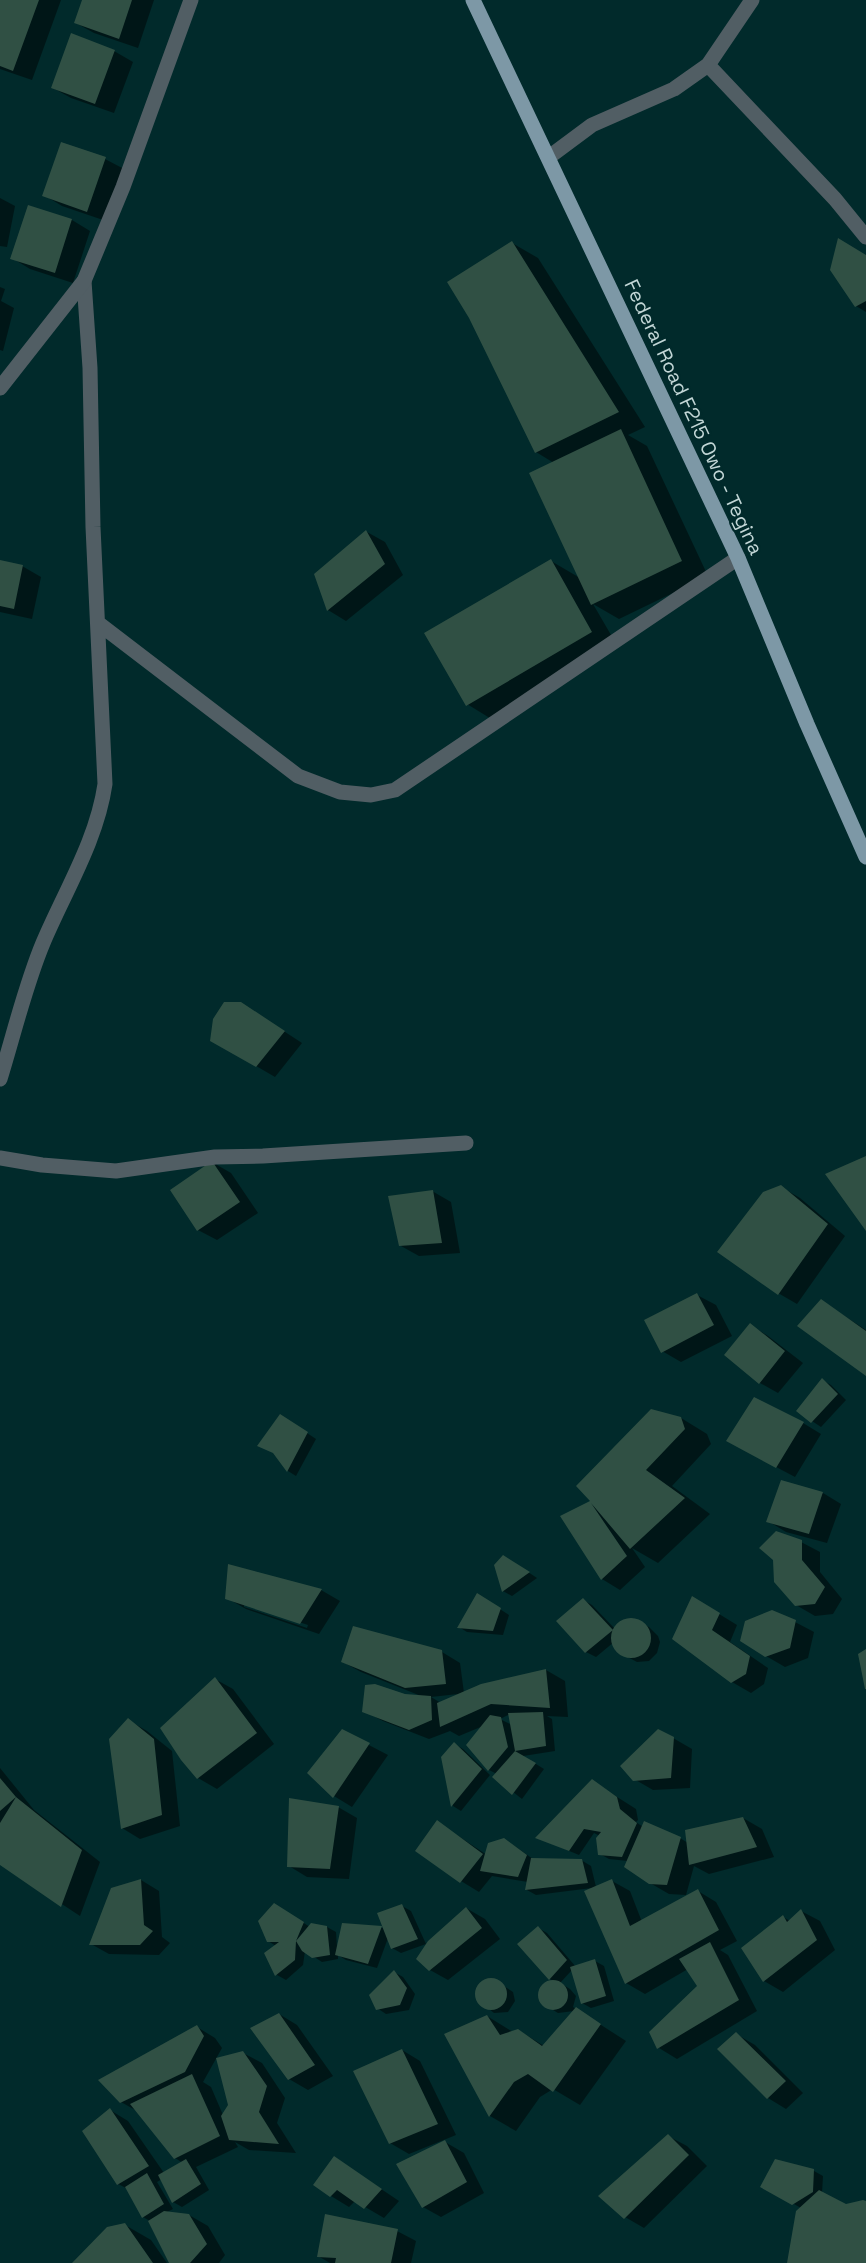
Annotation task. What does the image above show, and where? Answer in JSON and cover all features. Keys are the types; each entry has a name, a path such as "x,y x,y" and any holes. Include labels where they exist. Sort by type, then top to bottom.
{"main road":[{"name":"Federal Road F215 Owo - Tegina","path":"473,0 738,558 807,724 866,857"}],"street":[{"path":"0,388 84,281 123,188 191,0"},
{"path":"549,157 592,125 674,89 708,65 752,0"},
{"path":"708,65 835,199 866,237"},
{"path":"0,1079 43,944 102,804 105,784 93,527 90,368 84,281"},
{"path":"98,623 298,776 340,792 371,795 395,790 738,558"},
{"path":"0,1158 42,1165 116,1171 215,1157 466,1143"}],"building":[{"path":"0,0 39,0 13,71 0,66"},
{"path":"82,0 132,0 119,39 74,23"},
{"path":"71,33 115,50 95,104 51,88"},
{"path":"61,142 106,157 87,212 42,196"},
{"path":"28,205 72,219 55,273 10,259"},
{"path":"838,238 866,255 866,301 855,307 830,270"},
{"path":"512,241 619,412 535,453 469,318 447,282"},
{"path":"621,429 682,561 591,605 529,473"},
{"path":"366,530 385,564 327,611 314,574"},
{"path":"551,559 592,632 466,706 424,633"},
{"path":"0,560 23,565 14,609 0,606"},
{"path":"224,1002 241,1002 285,1031 256,1067 210,1041 213,1019"},
{"path":"866,1156 866,1231 825,1174"},
{"path":"212,1161 240,1202 197,1231 170,1190"},
{"path":"781,1185 828,1224 778,1295 717,1252 763,1192"},
{"path":"433,1190 442,1243 399,1246 388,1196"},
{"path":"697,1293 714,1325 661,1353 644,1320"},
{"path":"821,1299 866,1331 866,1376 797,1326"},
{"path":"750,1323 785,1351 759,1384 724,1355"},
{"path":"822,1378 838,1394 811,1423 796,1411"},
{"path":"754,1397 804,1422 776,1468 726,1441"},
{"path":"651,1409 681,1417 685,1429 646,1470 685,1498 630,1549 591,1503 627,1556 601,1580 560,1516 590,1501 576,1486"},
{"path":"280,1414 308,1432 287,1472 273,1453 257,1446"},
{"path":"781,1480 823,1492 809,1534 766,1522"},
{"path":"776,1531 802,1540 802,1560 825,1587 815,1604 795,1606 774,1582 773,1560 759,1548"},
{"path":"503,1555 530,1572 502,1592 494,1565"},
{"path":"228,1564 322,1589 300,1624 225,1599"},
{"path":"477,1593 501,1608 493,1631 457,1628"},
{"path":"692,1596 720,1613 712,1630 750,1656 746,1674 731,1683 672,1639"},
{"path":"583,1598 613,1630 585,1653 556,1621"},
{"path":"772,1610 796,1620 790,1648 765,1657 740,1641 745,1621"},
{"path":"631,1618 645,1624 651,1638 645,1652 631,1658 617,1652 611,1638 617,1624"},
{"path":"353,1626 442,1650 446,1684 405,1688 341,1662"},
{"path":"866,1649 866,1689 865,1689 858,1654"},
{"path":"546,1669 550,1708 491,1704 440,1727 437,1703 481,1684"},
{"path":"215,1677 257,1733 197,1779 160,1728"},
{"path":"375,1684 405,1694 431,1696 432,1720 409,1730 362,1712 365,1685"},
{"path":"543,1712 546,1746 515,1751 508,1713"},
{"path":"490,1715 501,1717 508,1747 488,1771 466,1745"},
{"path":"128,1718 154,1739 162,1815 121,1829 109,1739"},
{"path":"342,1729 370,1743 333,1798 307,1773"},
{"path":"658,1729 674,1737 671,1778 633,1781 620,1766"},
{"path":"454,1742 482,1769 451,1807 441,1757"},
{"path":"515,1751 536,1763 512,1795 492,1777"},
{"path":"0,1778 16,1797 0,1811"},
{"path":"592,1779 617,1797 620,1809 637,1823 622,1857 598,1855 596,1838 601,1832 584,1829 569,1851 535,1838"},
{"path":"16,1797 82,1850 61,1907 0,1865 0,1823"},
{"path":"289,1798 339,1806 330,1869 287,1867"},
{"path":"743,1817 757,1847 689,1865 685,1830"},
{"path":"437,1820 483,1854 460,1883 415,1851"},
{"path":"644,1821 681,1837 667,1885 649,1884 624,1867"},
{"path":"504,1838 527,1855 518,1877 480,1871 488,1843"},
{"path":"531,1858 582,1859 588,1883 525,1890"},
{"path":"141,1879 144,1925 153,1931 140,1945 89,1945 111,1888"},
{"path":"612,1879 630,1926 698,1889 719,1930 625,1984 584,1891"},
{"path":"274,1903 304,1922 296,1941 295,1960 275,1976 264,1953 279,1942 267,1942 258,1921"},
{"path":"402,1904 418,1939 391,1949 377,1913"},
{"path":"466,1907 482,1928 429,1971 416,1959 428,1941"},
{"path":"801,1909 817,1940 763,1982 741,1948 783,1915 787,1922"},
{"path":"311,1923 327,1926 330,1955 312,1958 302,1951 296,1941"},
{"path":"342,1923 382,1926 368,1964 335,1955"},
{"path":"538,1926 567,1960 549,1980 517,1944"},
{"path":"710,1942 739,2000 657,2049 649,2032 697,1986 679,1959"},
{"path":"595,1959 606,1996 581,2004 570,1967"},
{"path":"394,1970 407,1988 400,2005 376,2010 369,1995"},
{"path":"491,1978 502,1983 507,1994 502,2005 491,2010 480,2005 475,1994 480,1983"},
{"path":"553,1980 563,1985 568,1995 563,2005 553,2010 543,2005 538,1995 543,1985"},
{"path":"576,2007 601,2024 553,2092 528,2074 514,2082 489,2117 444,2034 487,2015 500,2035 518,2029 542,2046"},
{"path":"279,2013 315,2065 288,2080 250,2028"},
{"path":"197,2025 204,2036 185,2072 120,2103 98,2080"},
{"path":"736,2032 786,2081 767,2099 717,2049"},
{"path":"402,2049 438,2124 389,2144 353,2071"},
{"path":"243,2051 267,2086 259,2112 279,2144 229,2140 221,2116 228,2105 216,2058"},
{"path":"192,2074 220,2136 174,2159 130,2104"},
{"path":"110,2108 149,2166 117,2185 82,2131"},
{"path":"668,2134 689,2155 624,2219 598,2196"},
{"path":"445,2140 467,2182 422,2208 396,2164"},
{"path":"334,2156 382,2189 364,2209 337,2190 330,2197 313,2185"},
{"path":"186,2159 201,2184 172,2203 158,2175"},
{"path":"775,2159 814,2169 813,2192 792,2205 760,2187"},
{"path":"147,2173 164,2204 142,2218 125,2187"},
{"path":"819,2190 846,2204 866,2201 866,2263 787,2263 796,2211"},
{"path":"164,2211 189,2214 207,2244 190,2263 169,2263 148,2221"},
{"path":"325,2214 398,2229 391,2263 335,2263 336,2258 317,2257"},
{"path":"125,2223 153,2263 72,2263 107,2227"}]}
